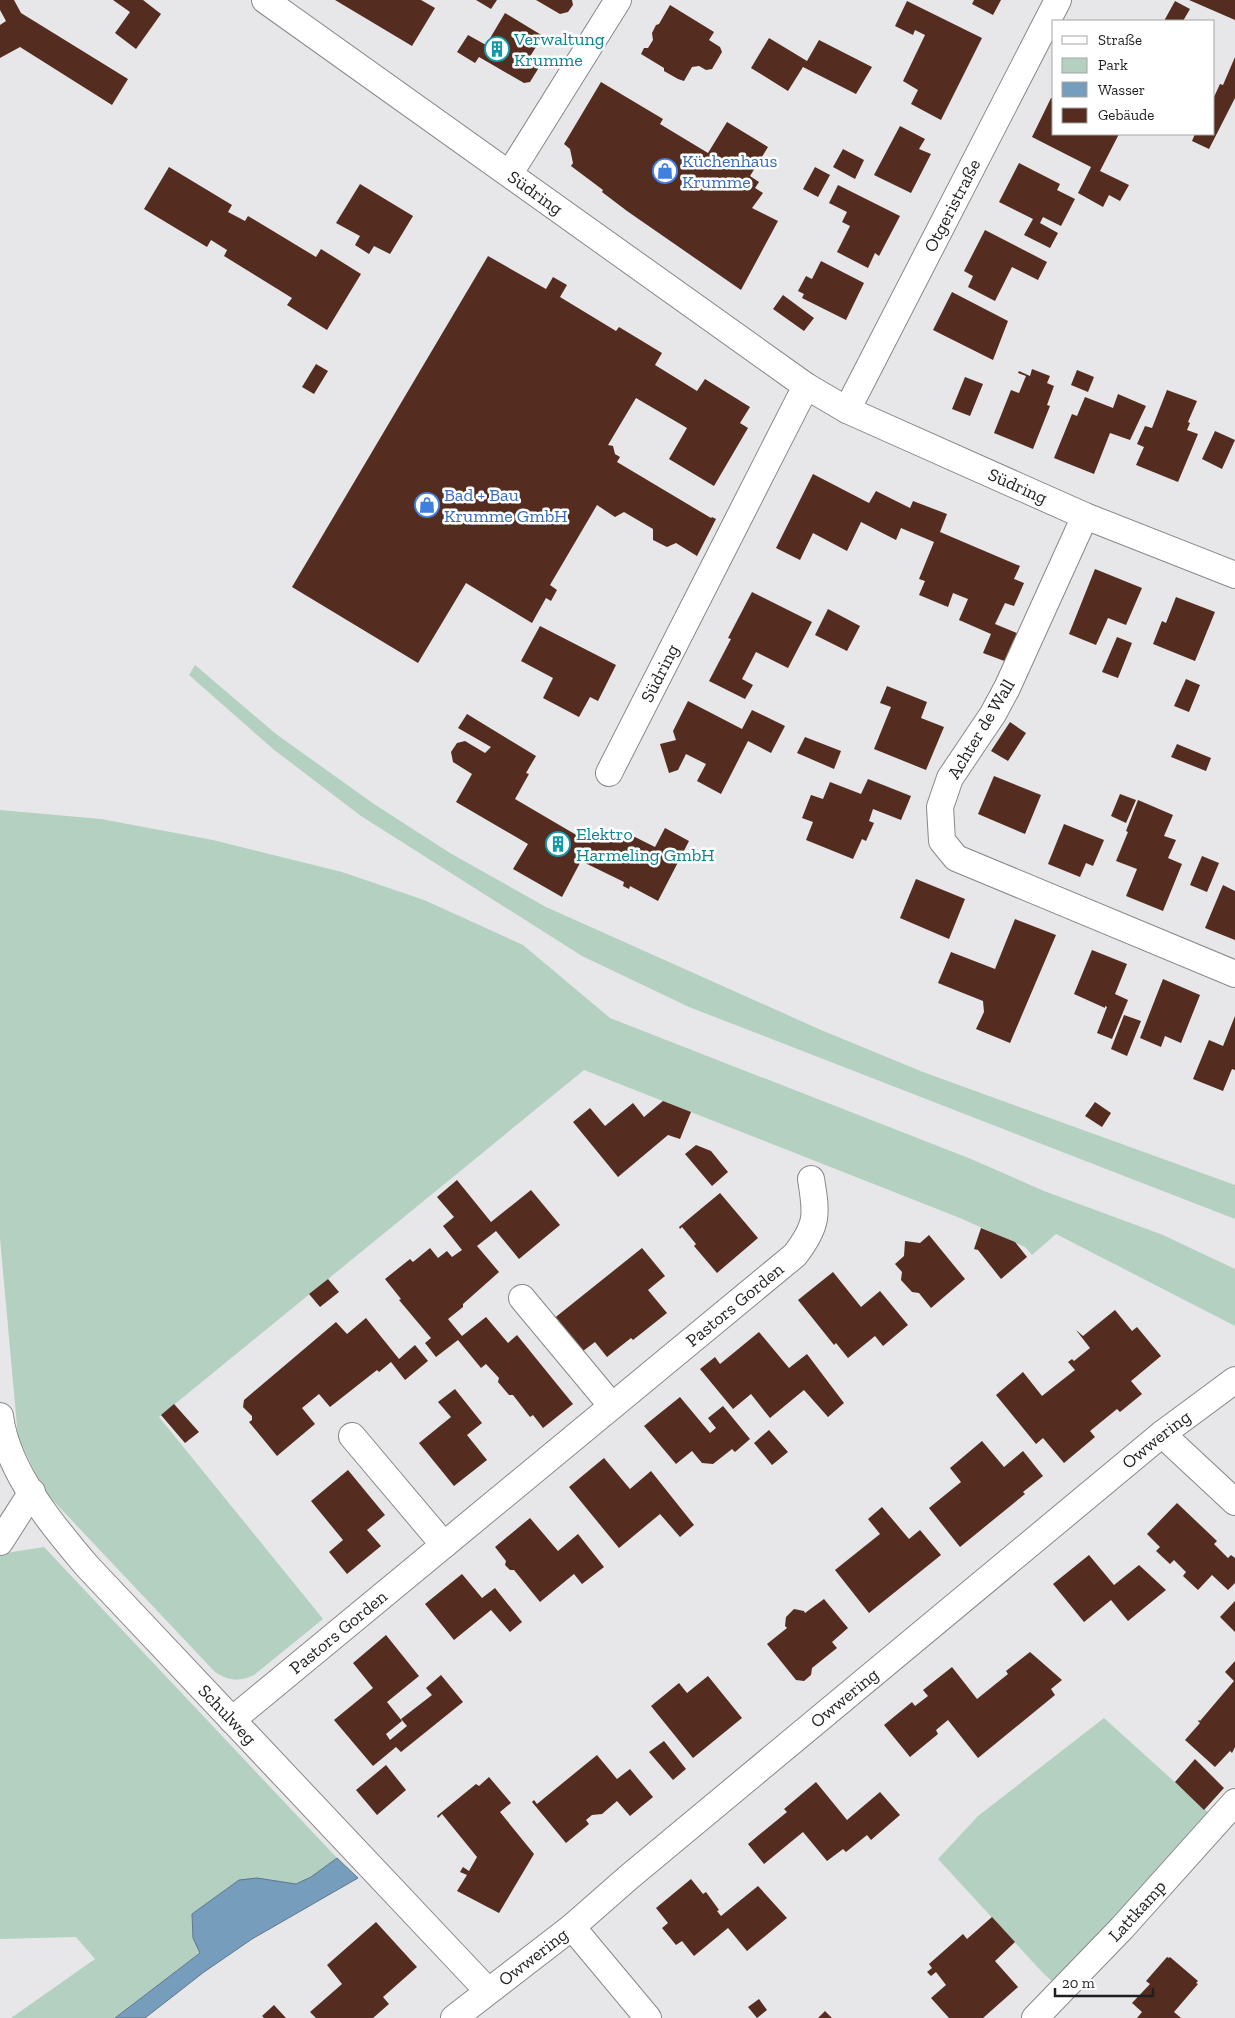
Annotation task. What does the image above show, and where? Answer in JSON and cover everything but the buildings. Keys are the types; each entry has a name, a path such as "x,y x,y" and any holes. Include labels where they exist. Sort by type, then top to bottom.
{"street":[{"name":"Südring","path":"265,0 806,386 847,410 1085,516 1235,575"},
{"path":"510,173 618,0"},
{"name":"Otgeristraße","path":"847,410 1058,0"},
{"name":"Südring","path":"609,773 806,386"},
{"name":"Achter de Wall","path":"1085,516 1008,688 950,778 940,807 942,841 956,858 1235,974"},
{"name":"Pastors Gorden","path":"232,1720 795,1255 809,1236 815,1220 811,1179"},
{"path":"522,1298 612,1406"},
{"name":"Owwering","path":"454,2018 572,1927 1162,1434 1235,1380"},
{"name":"Schulweg","path":"0,1416 10,1456 58,1532 87,1566 488,1991"},
{"path":"1162,1434 1235,1502"},
{"path":"352,1436 444,1545"},
{"path":"0,1542 32,1492"},
{"name":"Lattkamp","path":"1034,2018 1122,1928 1235,1802"},
{"path":"572,1927 648,2018"}],"green space":[{"path":"195,665 276,734 374,804 450,853 546,907 821,1030 923,1072 1235,1185 1235,1219 689,1007 582,956 361,816 273,749 189,675"},
{"path":"0,810 101,819 213,840 342,872 424,900 523,945 610,1018 971,1159 1044,1191 1163,1235 1235,1269 1235,1326 1056,1234 1032,1255 1025,1247 960,1218 584,1070 159,1417 323,1619 254,1675 239,1680 225,1677 215,1672 44,1491 18,1437 0,1238"},
{"path":"44,1547 337,1858 311,1877 296,1884 257,1878 239,1880 192,1914 193,1938 201,1952 115,2018 11,2018 95,1959 76,1937 0,1939 0,1554"},
{"path":"1104,1718 1210,1814 1056,1985 938,1859 978,1816"}],"water":[{"path":"337,1858 358,1878 252,1939 204,1972 145,2018 115,2018 200,1953 193,1938 192,1914 239,1880 257,1878 296,1884 311,1877"}],"place":[{"name":"Verwaltung Krumme","path":"497,49"},
{"name":"Küchenhaus Krumme","path":"665,171"},
{"name":"Bad + Bau Krumme GmbH","path":"427,505"},
{"name":"Elektro Harmeling GmbH","path":"558,844"}]}
